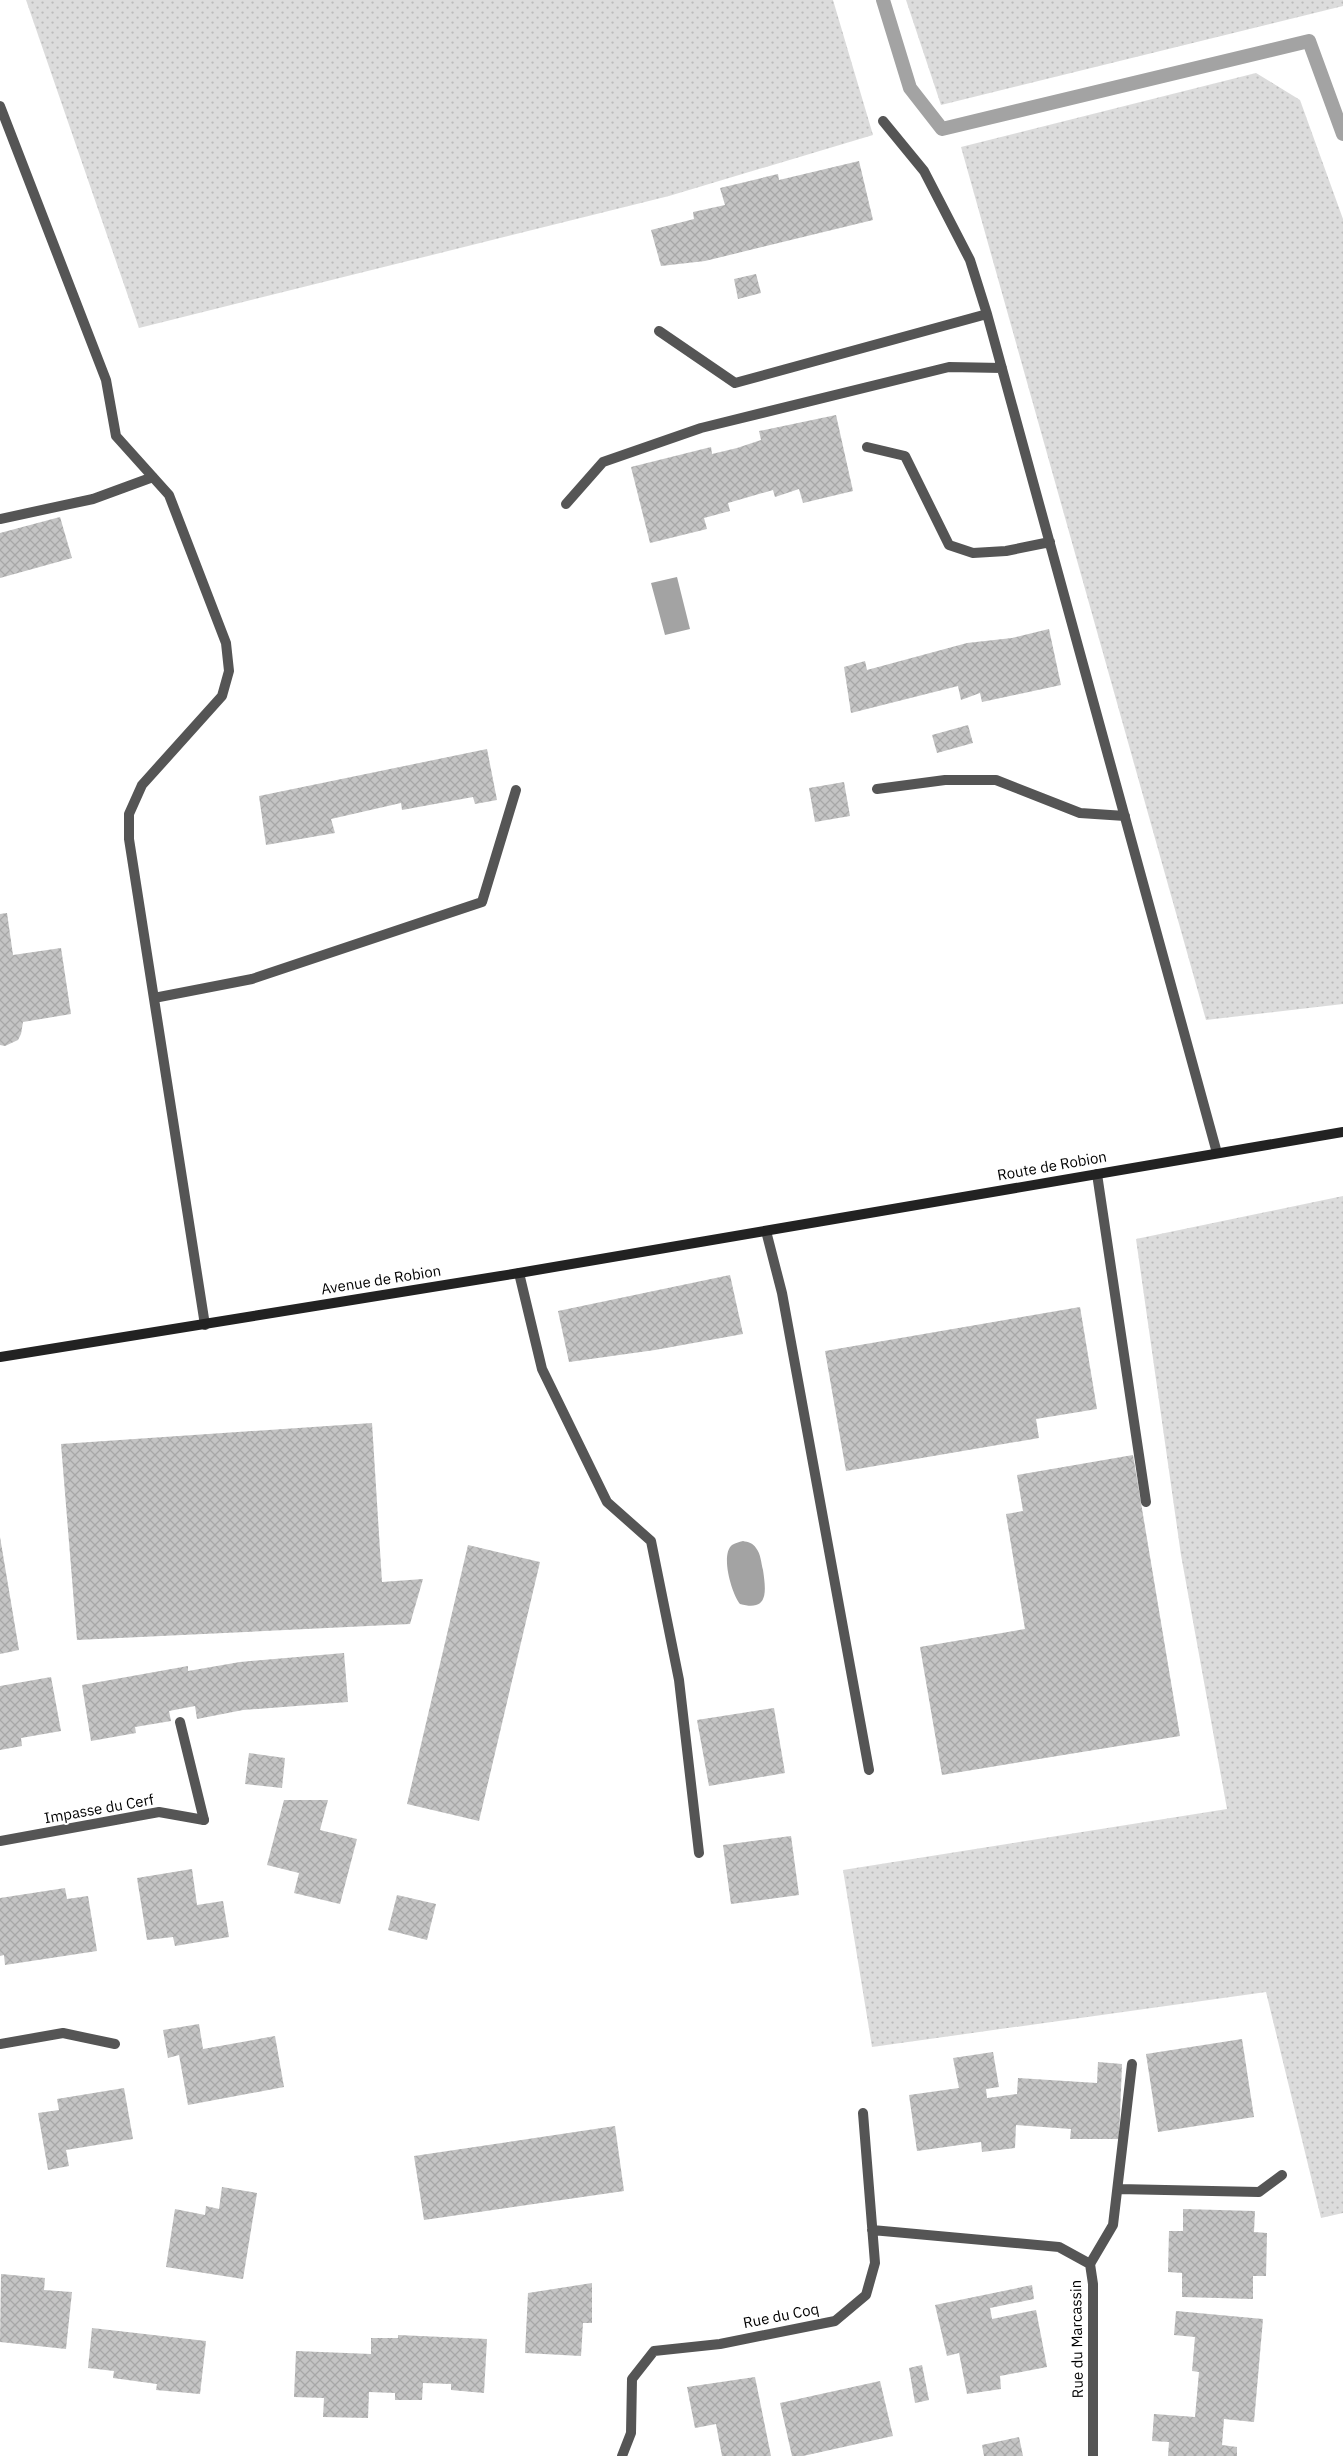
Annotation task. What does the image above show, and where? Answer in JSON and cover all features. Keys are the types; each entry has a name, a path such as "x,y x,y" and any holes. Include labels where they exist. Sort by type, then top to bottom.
{"main road":[{"name":"Route de Robion","path":"766,1231 1217,1152 1343,1132"},
{"name":"Avenue de Robion","path":"0,1357 205,1325 766,1231"}],"street":[{"path":"0,106 106,380 116,436 169,495 219,619 226,642 229,671 222,696 142,785 129,814 129,839 205,1325"},
{"path":"884,121 924,171 970,260 1002,368 1217,1152"},
{"path":"659,331 735,383 987,314"},
{"path":"566,504 603,462 700,428 949,367 1002,368"},
{"path":"868,447 905,456 949,544 973,553 1006,551 1050,542"},
{"path":"0,519 94,499 153,478"},
{"path":"877,789 945,780 996,780 1080,813 1125,816"},
{"path":"154,998 252,979 482,902 516,790"},
{"path":"1097,1174 1146,1502"},
{"path":"766,1231 782,1293 869,1770"},
{"path":"519,1273 542,1368 607,1502 651,1541 679,1680 699,1854"},
{"name":"Impasse du Cerf","path":"0,1841 159,1812 204,1820 180,1722"},
{"path":"0,2044 63,2033 115,2044"},
{"path":"1090,2264 1113,2225 1132,2064"},
{"name":"Rue du Coq","path":"622,2456 631,2433 632,2379 654,2351 720,2344 836,2321 866,2295 875,2263 863,2113"},
{"path":"1118,2189 1259,2192 1282,2175"},
{"name":"Rue du Marcassin","path":"872,2230 1059,2247 1090,2264 1093,2284 1093,2456"}],"shaded area":[{"path":"26,0 833,0 873,135 669,196 139,328"},
{"path":"906,0 1343,0 1343,6 941,105"},
{"path":"1256,73 1300,100 1343,219 1343,1004 1206,1020 961,147"},
{"path":"677,577 690,629 665,635 651,583"},
{"path":"1343,1196 1343,2213 1321,2218 1266,1992 872,2047 843,1870 1227,1809 1181,1555 1136,1239"},
{"path":"743,1541 749,1542 758,1550 763,1570 764,1598 756,1605 740,1604 731,1584 727,1565 727,1557 732,1545"}],"building":[{"path":"859,161 873,220 705,261 661,266 651,230 694,219 693,212 725,205 720,188 778,174 779,180"},
{"path":"756,274 761,293 738,299 734,279"},
{"path":"836,415 853,491 803,503 799,489 775,497 773,490 728,503 730,511 704,518 707,529 650,543 631,467 711,447 712,454 737,448 761,440 759,431"},
{"path":"60,517 72,558 0,578 0,533"},
{"path":"1049,629 1061,685 982,702 980,693 961,700 958,686 851,713 844,667 865,661 867,670 967,643 1012,638"},
{"path":"968,725 973,743 937,753 932,735"},
{"path":"487,749 497,800 475,804 473,797 402,810 401,803 331,819 335,833 266,845 259,796"},
{"path":"844,782 850,816 815,822 809,788"},
{"path":"7,913 13,955 61,948 71,1014 23,1022 18,1040 5,1046 0,1045 0,914"},
{"path":"730,1275 743,1334 655,1350 569,1362 558,1311"},
{"path":"1080,1307 1097,1409 1036,1419 1039,1438 846,1471 825,1351"},
{"path":"372,1423 382,1582 423,1579 410,1624 77,1640 61,1444"},
{"path":"1133,1455 1180,1736 942,1775 920,1647 1025,1629 1006,1514 1023,1511 1017,1475"},
{"path":"0,1537 19,1650 0,1654"},
{"path":"468,1545 540,1562 479,1821 407,1804"},
{"path":"344,1653 348,1702 243,1710 197,1719 195,1706 169,1711 171,1721 135,1727 136,1733 91,1741 82,1685 188,1666 188,1671 240,1662"},
{"path":"51,1677 61,1731 21,1738 22,1746 0,1750 0,1686"},
{"path":"774,1708 785,1773 709,1786 697,1720"},
{"path":"249,1753 285,1758 282,1788 245,1784"},
{"path":"284,1800 328,1800 320,1830 357,1839 340,1904 294,1893 299,1873 267,1865"},
{"path":"791,1836 799,1895 731,1904 723,1845"},
{"path":"192,1869 197,1905 223,1901 229,1937 175,1946 173,1937 147,1940 137,1878"},
{"path":"65,1888 67,1899 88,1896 97,1951 5,1965 4,1955 0,1956 0,1898"},
{"path":"397,1895 436,1904 427,1940 388,1930"},
{"path":"199,2024 203,2049 275,2036 284,2087 188,2105 179,2055 168,2058 163,2030"},
{"path":"1242,2039 1254,2117 1158,2132 1146,2054"},
{"path":"993,2052 999,2087 986,2089 987,2098 1017,2094 1018,2078 1097,2083 1098,2062 1122,2064 1119,2139 1070,2139 1071,2129 1016,2125 1015,2148 982,2152 981,2142 917,2151 909,2095 959,2088 953,2058"},
{"path":"124,2088 133,2139 66,2150 69,2166 48,2170 38,2113 59,2110 57,2099"},
{"path":"615,2126 624,2191 424,2220 414,2156"},
{"path":"222,2187 257,2193 243,2279 166,2267 175,2209 205,2215 206,2206 219,2209"},
{"path":"1183,2209 1255,2211 1254,2232 1267,2233 1266,2276 1253,2276 1253,2299 1182,2297 1182,2273 1168,2272 1169,2231 1183,2231"},
{"path":"1,2274 45,2278 44,2290 72,2292 66,2349 0,2342"},
{"path":"592,2283 592,2323 583,2323 581,2356 525,2353 528,2293"},
{"path":"1032,2285 1034,2299 990,2308 992,2319 1036,2310 1047,2367 1000,2376 1001,2389 967,2394 959,2353 947,2356 935,2305"},
{"path":"1176,2311 1263,2319 1254,2422 1224,2419 1222,2445 1237,2447 1237,2456 1168,2456 1169,2442 1152,2441 1154,2414 1195,2417 1199,2372 1192,2371 1195,2337 1174,2335"},
{"path":"92,2328 206,2341 200,2394 156,2390 157,2384 113,2378 114,2371 88,2368"},
{"path":"398,2335 487,2339 484,2393 451,2390 451,2384 423,2383 422,2400 395,2400 395,2393 369,2392 368,2418 323,2417 324,2398 294,2397 296,2351 371,2354 371,2338 398,2338"},
{"path":"922,2365 929,2400 915,2403 909,2368"},
{"path":"755,2377 771,2456 722,2456 716,2424 695,2428 687,2387"},
{"path":"880,2381 893,2436 803,2456 792,2456 780,2403"},
{"path":"1019,2437 1023,2456 984,2456 982,2445"}],"waterway":[{"path":"883,0 910,88 942,129 1309,41 1343,134"}]}
